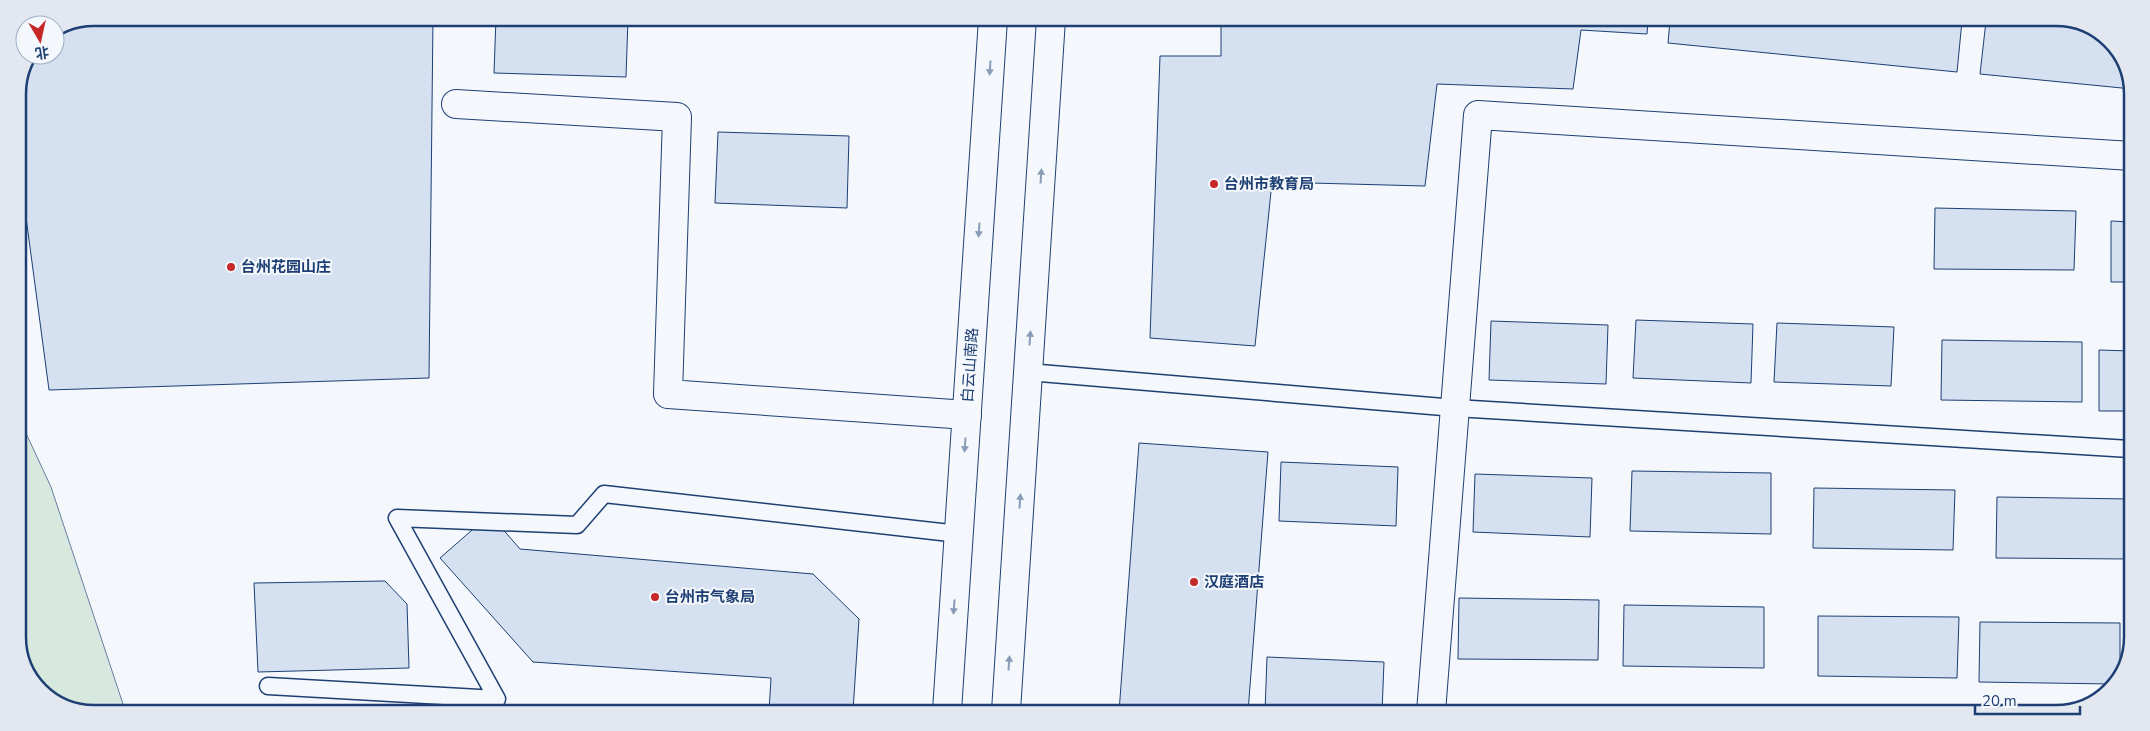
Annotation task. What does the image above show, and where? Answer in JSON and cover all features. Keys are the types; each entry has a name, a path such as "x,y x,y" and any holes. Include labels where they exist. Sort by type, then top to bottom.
{"street":[{"name":"白云山南路","path":"947,705 993,26"},
{"path":"1006,705 1051,26"},
{"path":"456,104 678,117 668,394 967,415"},
{"path":"1432,705 1478,115 2124,155"}],"lane":[{"path":"1028,372 1455,408 2124,449"},
{"path":"268,686 497,699 397,518 577,525 604,494 959,534"}],"shaded area":[{"path":"26,433 51,487 123,705 85,704 64,698 46,685 35,671 30,659 26,641"}],"building":[{"name":"台州花园山庄","path":"94,26 433,26 429,378 49,390 26,217 26,94 33,65 65,65 65,33"},
{"path":"496,26 628,26 626,77 494,73"},
{"name":"台州市教育局","path":"1221,26 1648,26 1647,34 1581,30 1573,89 1437,84 1425,186 1272,182 1255,346 1150,338 1160,56 1221,56"},
{"path":"1670,26 1962,26 1957,72 1668,43"},
{"path":"1985,26 2056,26 2086,33 2104,46 2117,64 2124,88 1980,74"},
{"path":"718,132 849,136 847,208 715,203"},
{"path":"1935,208 2076,211 2074,270 1934,269"},
{"path":"2111,221 2124,222 2124,282 2111,282"},
{"path":"1636,320 1753,324 1751,383 1633,378"},
{"path":"1491,321 1608,325 1606,384 1489,380"},
{"path":"1777,323 1894,327 1891,386 1774,382"},
{"path":"1942,340 2082,342 2082,402 1941,400"},
{"path":"2099,350 2124,351 2124,411 2099,411"},
{"name":"汉庭酒店","path":"1139,443 1268,452 1249,705 1120,705"},
{"path":"1281,462 1398,467 1396,526 1279,521"},
{"path":"1632,471 1771,473 1771,534 1630,531"},
{"path":"1475,474 1592,478 1590,537 1473,532"},
{"path":"1814,488 1955,490 1953,550 1813,548"},
{"path":"1997,497 2124,499 2124,559 1996,558"},
{"name":"台州市气象局","path":"479,524 500,526 520,549 813,574 859,619 853,705 769,705 771,678 533,662 440,558"},
{"path":"385,581 407,604 409,668 258,672 254,583"},
{"path":"1459,598 1599,600 1598,660 1458,659"},
{"path":"1624,605 1764,607 1764,668 1623,666"},
{"path":"1818,616 1959,617 1957,678 1818,676"},
{"path":"1980,622 2120,623 2120,659 2117,667 2105,684 1979,682"},
{"path":"1267,657 1384,662 1382,705 1265,705"}],"place":[{"name":"台州市教育局","path":"1214,184"},
{"name":"台州花园山庄","path":"231,267"},
{"name":"汉庭酒店","path":"1194,582"},
{"name":"台州市气象局","path":"655,597"}]}
